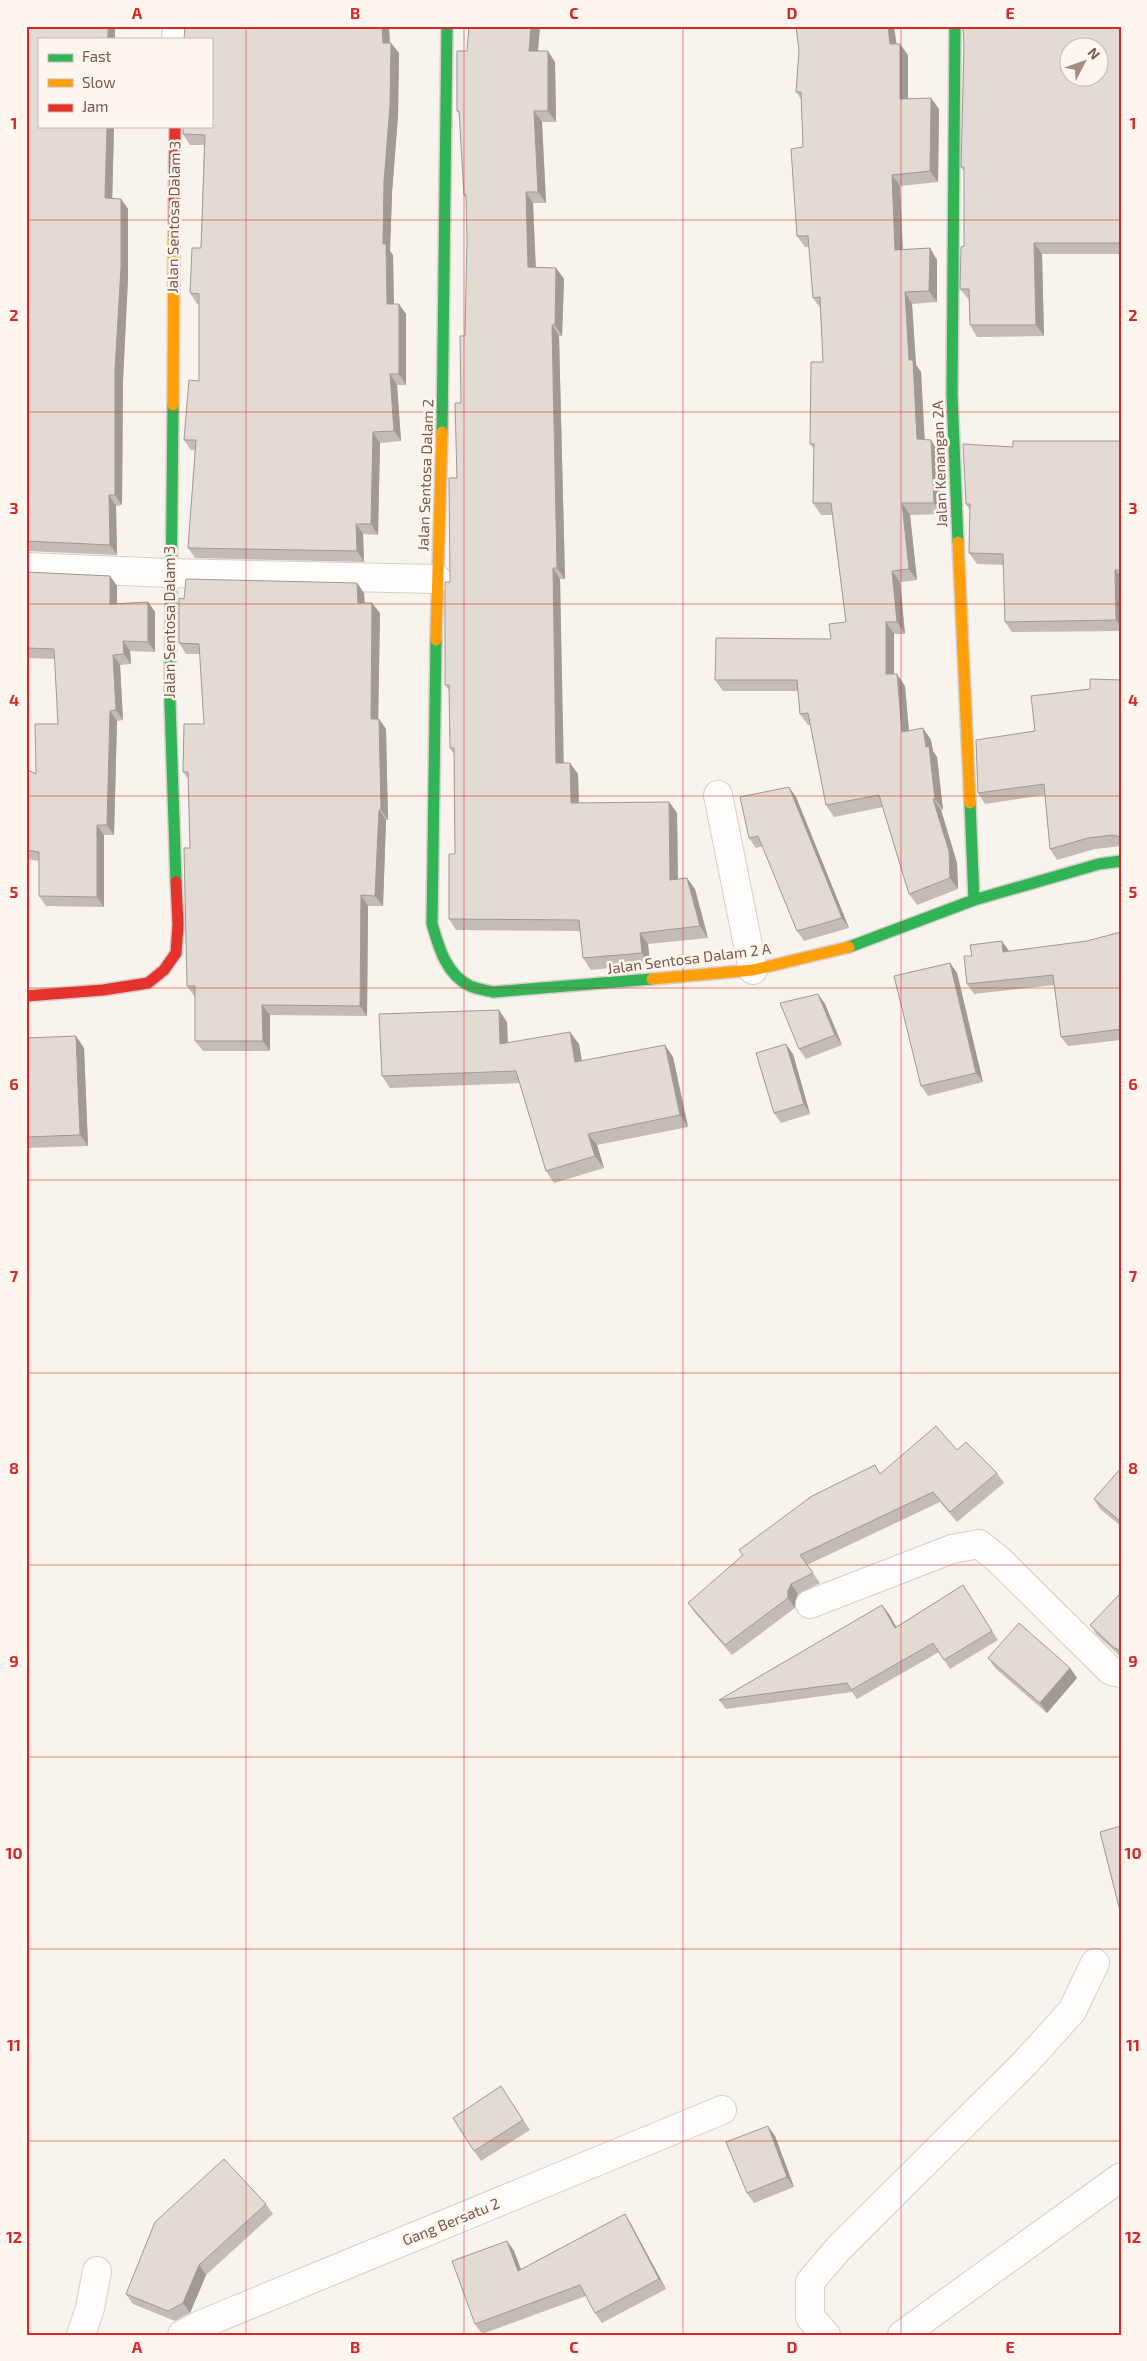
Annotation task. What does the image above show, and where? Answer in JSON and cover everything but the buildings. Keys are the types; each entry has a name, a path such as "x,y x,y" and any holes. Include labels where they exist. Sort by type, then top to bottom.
{"street":[{"name":"Jalan Sentosa Dalam 2","path":"432,924 444,366 447,26"},
{"name":"Jalan Kenangan 2A","path":"955,26 952,395 974,900"},
{"name":"Jalan Sentosa Dalam 3","path":"26,996 102,990 148,983 164,970 176,953 178,925 170,703 175,128"},
{"path":"26,567 438,580"},
{"path":"718,795 752,970"},
{"name":"Jalan Sentosa Dalam 2 A","path":"432,924 439,948 449,969 470,986 493,992 551,989 752,970 850,947 974,900 1098,864 1121,861"},
{"path":"810,1604 952,1549 979,1544 999,1560 1111,1671 1121,1673"},
{"path":"826,2335 810,2317 810,2282 838,2249 1025,2064 1072,2011 1095,1963"},
{"name":"Gang Bersatu 2","path":"182,2335 200,2325 722,2110"},
{"path":"902,2335 1121,2177"},
{"path":"81,2335 90,2308 97,2271"}],"traffic: fast":[{"path":"442,432 447,26"},
{"path":"955,26 952,395 958,542"},
{"path":"173,405 170,703 176,882"},
{"path":"436,640 432,924 441,951 449,967 455,975 470,986 493,992 652,979"},
{"path":"970,803 974,900"},
{"path":"849,947 974,900 1099,864 1121,861"}],"traffic: slow":[{"path":"173,405 174,235"},
{"path":"436,640 442,432"},
{"path":"958,542 970,803"},
{"path":"652,979 753,970 849,947"}],"traffic: jam":[{"path":"174,235 175,128"},
{"path":"26,996 103,990 148,983 164,970 176,953 178,925 176,882"}]}
